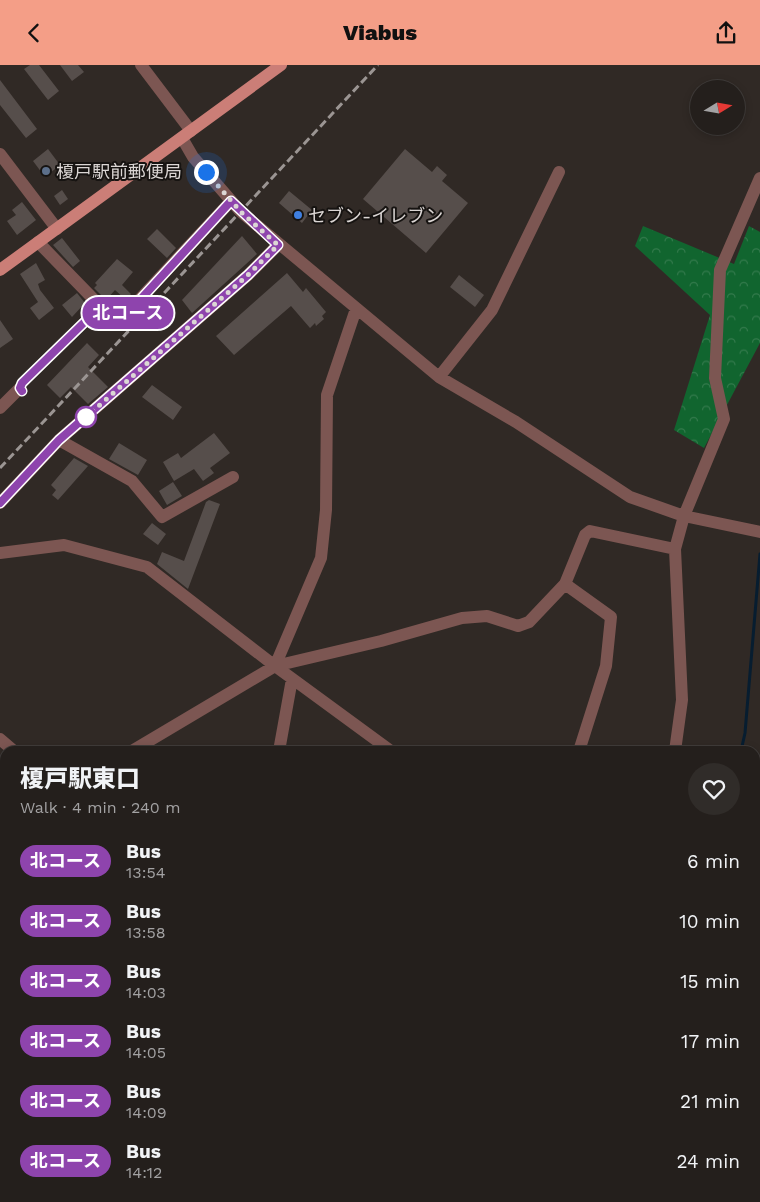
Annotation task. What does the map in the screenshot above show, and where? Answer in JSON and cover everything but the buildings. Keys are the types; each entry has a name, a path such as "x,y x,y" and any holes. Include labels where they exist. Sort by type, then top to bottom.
{"main road":[{"path":"1,267 38,243 281,65"}],"street":[{"path":"141,65 186,134 193,157 231,201 278,245 439,377 516,423 630,497 684,515 760,532"},
{"path":"0,154 57,229"},
{"path":"439,377 492,310 559,172"},
{"path":"676,746 682,701 675,549 684,515 724,419 715,379 720,270 760,178"},
{"path":"38,243 106,312 112,316 124,315 231,201"},
{"path":"0,503 59,440 248,275 278,245"},
{"path":"275,666 321,558 326,510 327,395 356,309"},
{"path":"0,408 20,388"},
{"path":"59,440 132,481 162,517 233,477"},
{"path":"140,746 275,666 381,641 462,618 487,616 518,625 528,621 565,584 585,535 590,531 675,549"},
{"path":"0,553 64,545 147,567 292,679 383,746"},
{"path":"565,584 611,617 606,666 581,746"},
{"path":"280,746 292,679"}],"green space":[{"path":"643,226 734,264 749,226 760,232 760,343 704,448 674,430 710,315 635,246"}],"waterway":[{"path":"742,746 745,733 760,554"}],"railway":[{"path":"0,468 378,65"}],"bus line":[{"name":"北コース","path":"0,503 59,440 248,275 278,245 231,201 128,313 118,317 112,316 100,307 22,383 20,388 22,391"}],"place":[{"name":"榎戸駅前郵便局","path":"46,171"},
{"name":"セブン-イレブン","path":"298,215"}],"route":[{"path":"86,417 248,275 278,245 241,212 206,172"}]}
